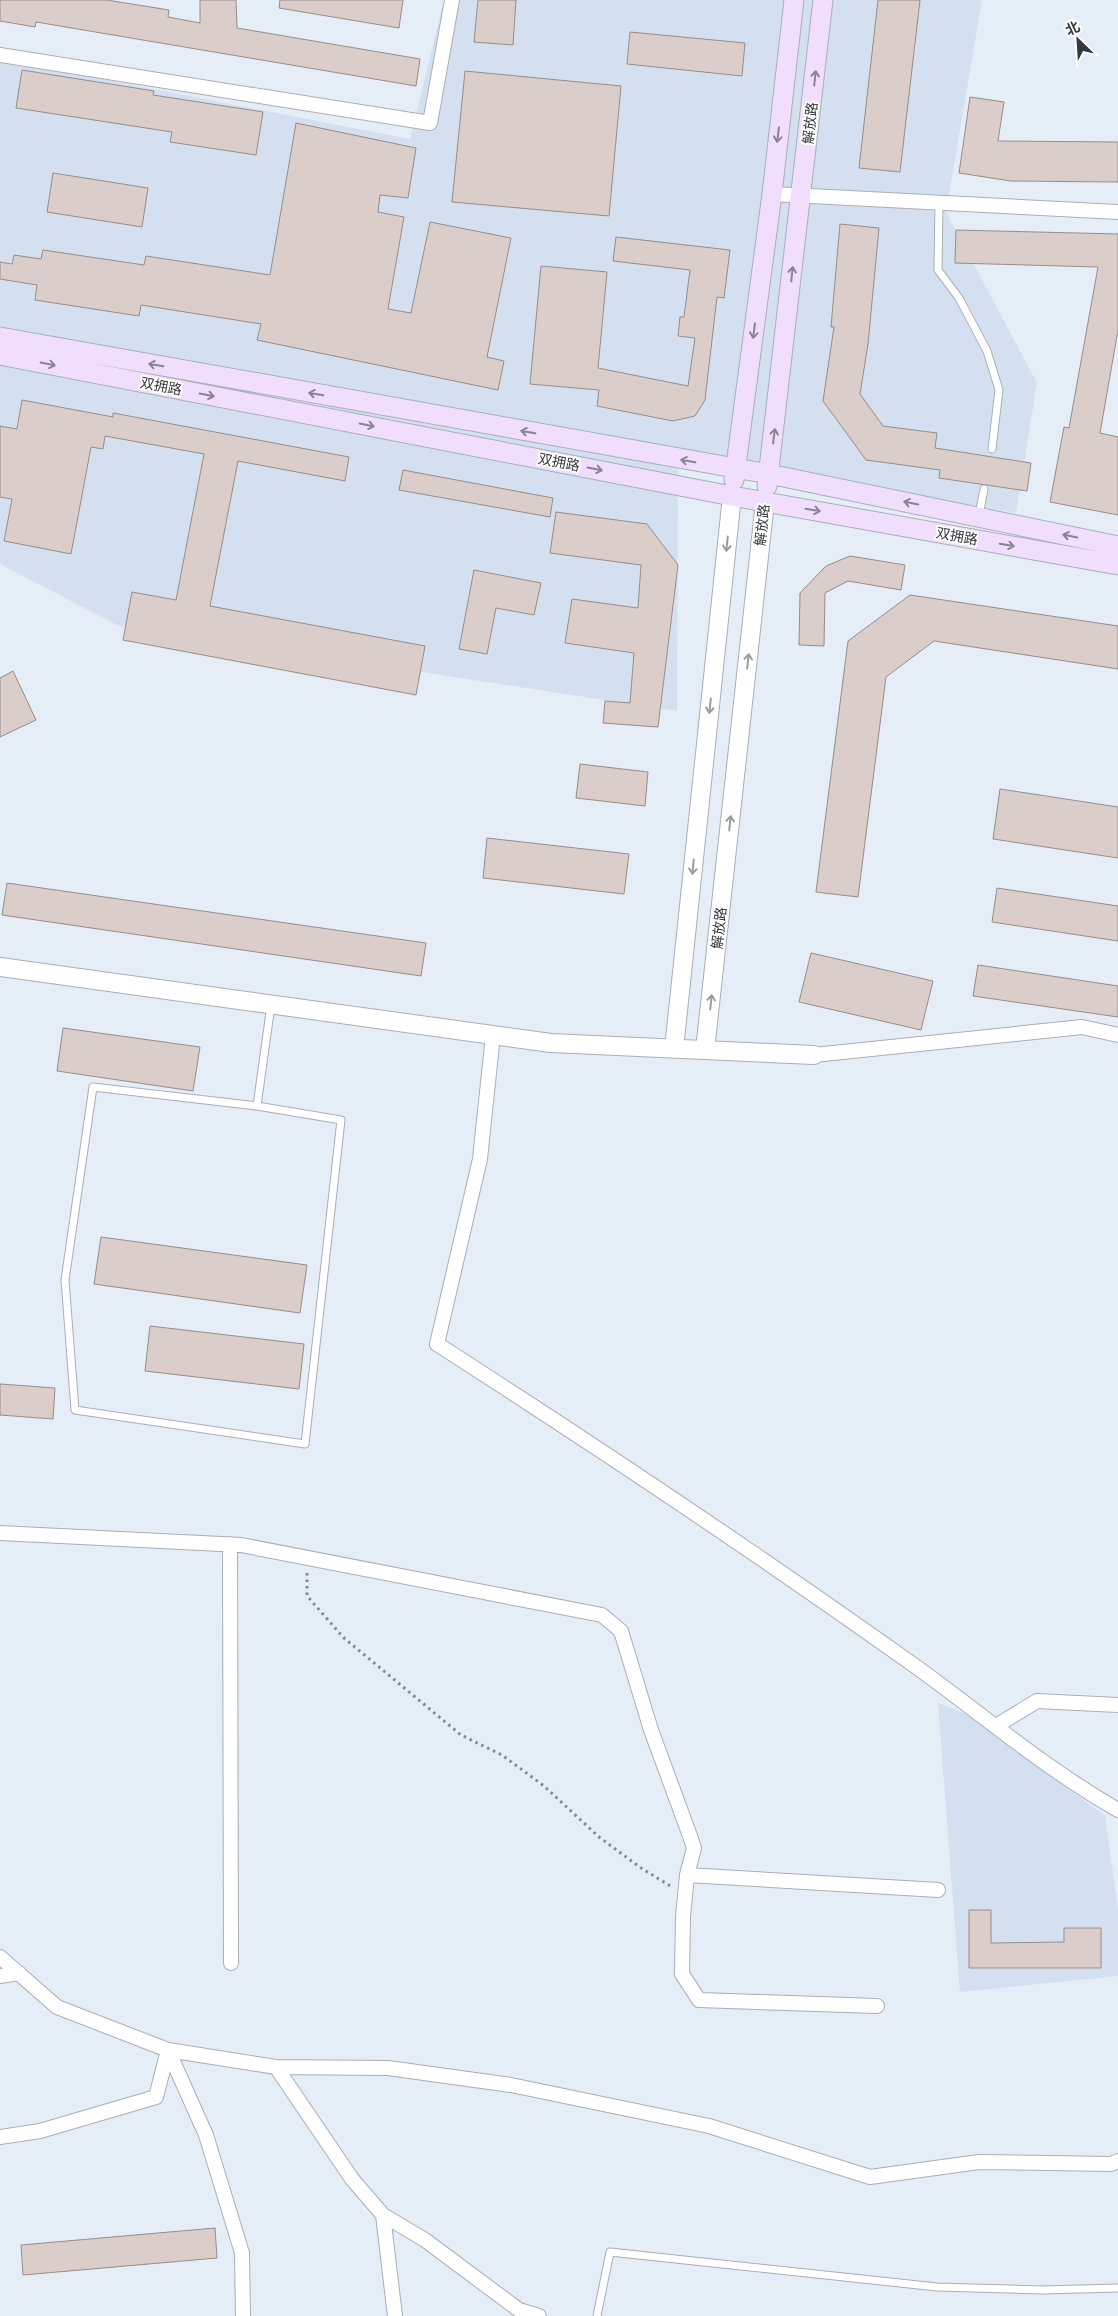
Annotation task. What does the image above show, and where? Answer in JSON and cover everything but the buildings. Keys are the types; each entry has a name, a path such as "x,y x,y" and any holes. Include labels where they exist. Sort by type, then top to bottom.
{"main road":[{"path":"732,496 772,194 794,0"},
{"name":"解放路","path":"765,502 823,0"},
{"name":"双拥路","path":"0,337 769,474 1118,546"},
{"name":"双拥路","path":"0,355 732,496 1118,565"}],"street":[{"path":"0,55 430,123 452,0"},
{"path":"772,194 1118,212"},
{"path":"674,1049 732,496"},
{"name":"解放路","path":"705,1050 765,502"},
{"path":"0,967 550,1043 814,1055 1082,1027 1118,1035"},
{"path":"493,1036 480,1159 437,1344 594,1445 916,1666 1078,1787 1118,1810"},
{"path":"0,1533 230,1544 602,1615 622,1631 651,1730 694,1848 687,1875 685,1894 682,1974 699,2000 878,2006"},
{"path":"230,1544 231,1963"},
{"path":"996,1726 1037,1701 1118,1704"},
{"path":"687,1875 938,1890"},
{"path":"0,1957 57,2006 168,2050 276,2068 388,2068 510,2085 709,2126 870,2177 979,2162 1111,2164 1118,2161"},
{"path":"0,1976 18,1973"},
{"path":"0,2137 40,2131 156,2097 168,2050"},
{"path":"168,2050 206,2135 242,2253 243,2316"},
{"path":"276,2068 352,2179 383,2215 425,2240 518,2310 539,2316"},
{"path":"383,2215 395,2316"}],"lane":[{"path":"939,202 938,270 959,298 987,352 999,390 992,449"},
{"path":"979,517 984,489"},
{"path":"257,1106 270,1005"},
{"path":"93,1087 257,1106 341,1120 306,1444 75,1410 65,1280 93,1087"},
{"path":"597,2316 610,2252 937,2287 1040,2290 1118,2288"}],"path":[{"path":"306,1557 307,1596 344,1638 461,1735 502,1755 544,1786 599,1837 640,1868 685,1894"}],"shaded area":[{"path":"444,0 982,0 946,212 1037,383 1016,513 678,452 677,711 119,626 0,564 0,59 410,139"},
{"path":"938,1703 969,1715 1105,1816 1118,1910 1118,1976 960,1992"}]}
